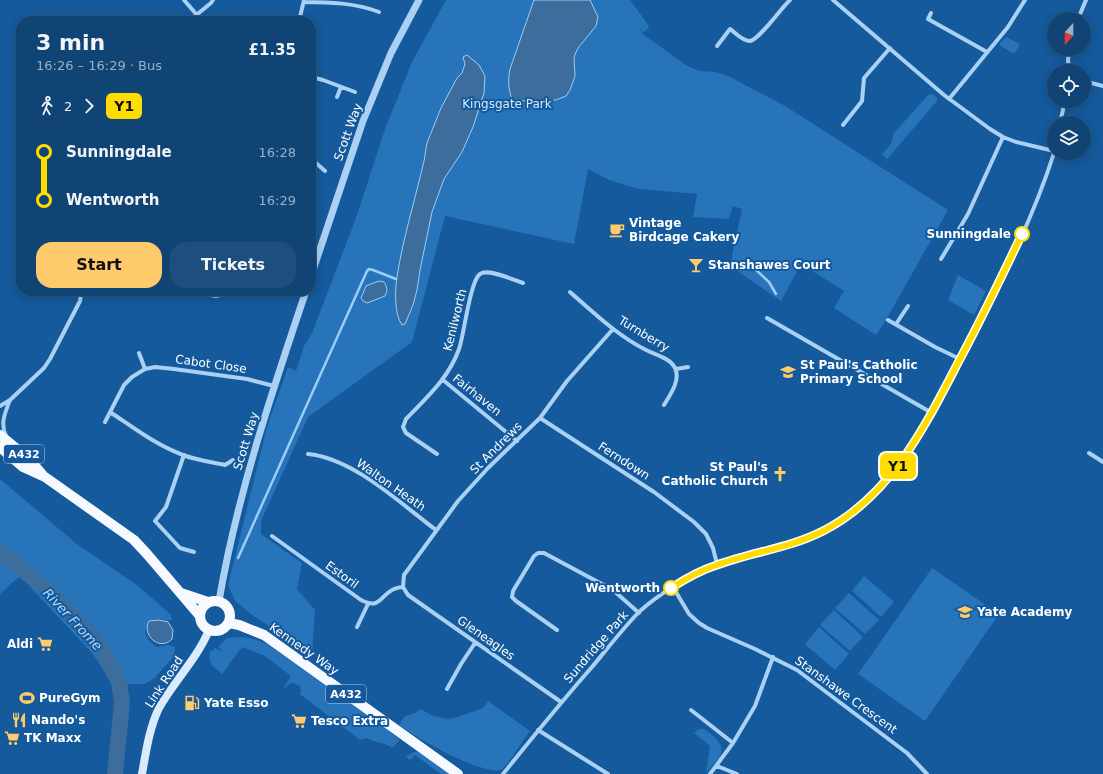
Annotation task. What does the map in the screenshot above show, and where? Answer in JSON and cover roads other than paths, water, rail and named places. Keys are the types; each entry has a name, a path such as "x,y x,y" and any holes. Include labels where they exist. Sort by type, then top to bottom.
{"main road":[{"name":"A432","path":"0,435 28,458 45,477"},
{"name":"A432","path":"0,447 22,467 45,477 134,540 181,593 200,616 204,626 209,630"},
{"name":"A432","path":"181,593 208,602 220,601"},
{"path":"209,630 214,632 220,631 229,623 231,614 229,608 220,601"},
{"path":"200,616 201,610 208,602"},
{"name":"Kennedy Way","path":"229,623 239,625 264,635 458,774"},
{"name":"Link Road","path":"142,774 150,733 159,708 196,655 209,630"}],"street":[{"path":"184,0 196,15 212,3 213,0"},
{"name":"Scott Way","path":"316,251 363,121 391,53 419,0"},
{"path":"717,46 730,29 742,39 750,41 758,37 783,6 790,0"},
{"path":"833,0 949,99 1003,137 1047,150"},
{"path":"949,99 1008,27 1026,0"},
{"path":"1081,12 1086,0"},
{"path":"300,16 304,1 327,2 368,8 379,12"},
{"path":"931,13 928,19 987,52"},
{"path":"843,125 862,101 864,78 890,48"},
{"path":"316,78 354,92"},
{"path":"1091,82 1103,86"},
{"path":"338,97 341,87"},
{"path":"941,259 968,214 1003,137"},
{"name":"Sundridge Park","path":"503,774 561,702 638,613 673,587 691,576 717,564 795,543 823,531 844,519 864,503 884,483 906,456 932,413 986,311 1039,196 1051,160"},
{"path":"316,163 325,170"},
{"name":"Kenilworth","path":"437,454 406,433 403,428 406,419 443,380 459,350 470,295 476,278 480,273 489,271 523,283"},
{"name":"Turnberry","path":"570,292 614,329 646,350 672,363 676,369"},
{"path":"0,406 10,400 44,368 80,301 81,296"},
{"name":"Scott Way","path":"220,601 242,494 274,386 304,296"},
{"path":"896,324 908,306"},
{"path":"766,318 932,413"},
{"path":"888,320 935,347 960,359"},
{"name":"St Andrews","path":"403,587 404,575 458,501 488,468 540,418 567,381 614,329"},
{"path":"139,353 145,370"},
{"name":"Cabot Close","path":"105,422 124,385 132,377 145,370 155,367 247,379 274,386"},
{"path":"664,405 675,386 676,369 688,367"},
{"name":"Fairhaven","path":"443,380 517,441"},
{"path":"10,400 3,416 2,425 10,443"},
{"path":"110,412 163,446 184,455 225,465 233,460"},
{"name":"Ferndown","path":"540,418 654,492 694,522 706,534 713,548 717,564"},
{"path":"1089,453 1103,462"},
{"name":"Walton Heath","path":"308,454 317,454 344,464 378,486 436,530"},
{"path":"184,455 166,507 155,521 180,548 194,552"},
{"name":"Estoril","path":"272,536 360,600 368,604"},
{"path":"557,630 516,601 512,596 513,591 534,556 538,553 544,553 612,590 638,613"},
{"path":"357,627 368,604 374,604 393,589 403,587"},
{"name":"Gleneagles","path":"403,587 408,595 561,702"},
{"name":"Stanshawe Crescent","path":"673,587 689,614 699,623 707,628 773,657 797,670 907,753 927,774"},
{"path":"447,688 475,643"},
{"path":"710,774 733,742 755,706 773,657"},
{"path":"691,710 733,742"},
{"path":"538,730 608,774"},
{"path":"717,766 737,774"}],"waterway":[{"path":"238,558 367,271 369,269 373,270 396,279"},
{"path":"755,269 769,282 776,294"},
{"name":"River Frome","path":"0,552 47,589 93,638 101,648 119,682 122,702 115,774"}],"place":[{"name":"Vintage Birdcage Cakery","path":"617,230"},
{"name":"Sunningdale","path":"1022,234"},
{"name":"Stanshawes Court","path":"696,265"},
{"name":"St Paul's Catholic Primary School","path":"788,372"},
{"name":"St Paul's Catholic Church","path":"780,474"},
{"name":"Wentworth","path":"671,588"},
{"name":"Yate Academy","path":"965,612"},
{"name":"Aldi","path":"45,644"},
{"name":"PureGym","path":"27,698"},
{"name":"Yate Esso","path":"192,703"},
{"name":"Nando's","path":"19,720"},
{"name":"Tesco Extra","path":"299,721"},
{"name":"TK Maxx","path":"12,738"}],"park label":[{"name":"Kingsgate Park","path":"507,104"}]}
